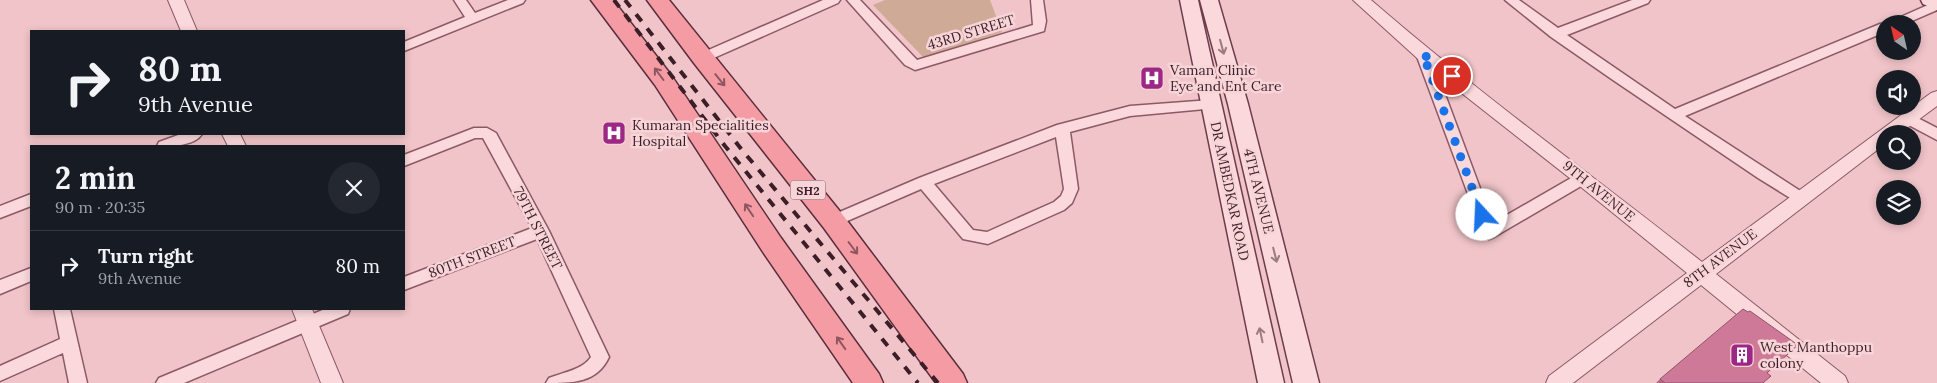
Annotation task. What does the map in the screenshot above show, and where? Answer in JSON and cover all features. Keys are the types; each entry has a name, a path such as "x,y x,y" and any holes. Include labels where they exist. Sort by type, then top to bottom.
{"main road":[{"path":"602,0 663,80 772,245 869,383"},
{"name":"SH2","path":"658,0 702,58 833,221 953,383"},
{"name":"DR AMBEDKAR ROAD","path":"1189,0 1271,383"},
{"name":"4TH AVENUE","path":"1210,0 1238,104 1306,383"},
{"path":"1930,0 1937,5"}],"street":[{"path":"176,0 189,30"},
{"path":"460,0 472,18"},
{"path":"405,47 519,0"},
{"name":"43RD STREET","path":"853,0 910,62 915,65 1039,28 1037,0"},
{"name":"9TH AVENUE","path":"1361,0 1423,54 1583,178 1837,383"},
{"path":"1511,0 1556,34 1674,115 1800,198"},
{"path":"1556,34 1644,0"},
{"path":"702,58 830,1"},
{"path":"1914,15 1937,5"},
{"path":"1674,115 1876,31"},
{"path":"1423,54 1489,233 1583,178"},
{"name":"8TH AVENUE","path":"1898,125 1937,98"},
{"path":"833,221 924,182 1062,129 1130,111 1211,105"},
{"path":"1908,118 1937,135"},
{"path":"924,182 968,235 988,238 1059,206 1067,199 1071,189 1062,129"},
{"name":"79TH STREET","path":"405,161 474,133 488,133 491,137 541,231 600,357 595,366 589,370 555,383"},
{"path":"167,145 192,135"},
{"name":"8TH AVENUE","path":"1557,383 1876,141"},
{"path":"0,212 30,200"},
{"name":"80TH STREET","path":"405,284 541,231"},
{"path":"0,287 30,274"},
{"path":"62,310 78,383"},
{"path":"166,383 305,316 337,310"},
{"path":"305,316 332,383"},
{"path":"0,374 69,343"}],"shaded area":[{"path":"885,0 990,0 1002,32 925,59 873,5"}],"building":[{"name":"West Manthoppu colony","path":"1743,309 1748,312 1750,311 1798,345 1767,373 1771,376 1763,383 1665,383 1660,379"}],"railway":[{"path":"614,0 725,146 918,383"},
{"path":"625,0 742,150 938,383"}],"place":[{"name":"Vaman Clinic Eye and Ent Care","path":"1152,78"},
{"name":"Kumaran Specialities Hospital","path":"614,133"},
{"name":"West Manthoppu colony","path":"1742,355"}],"route":[{"path":"1452,76 1423,54 1482,215"}]}
